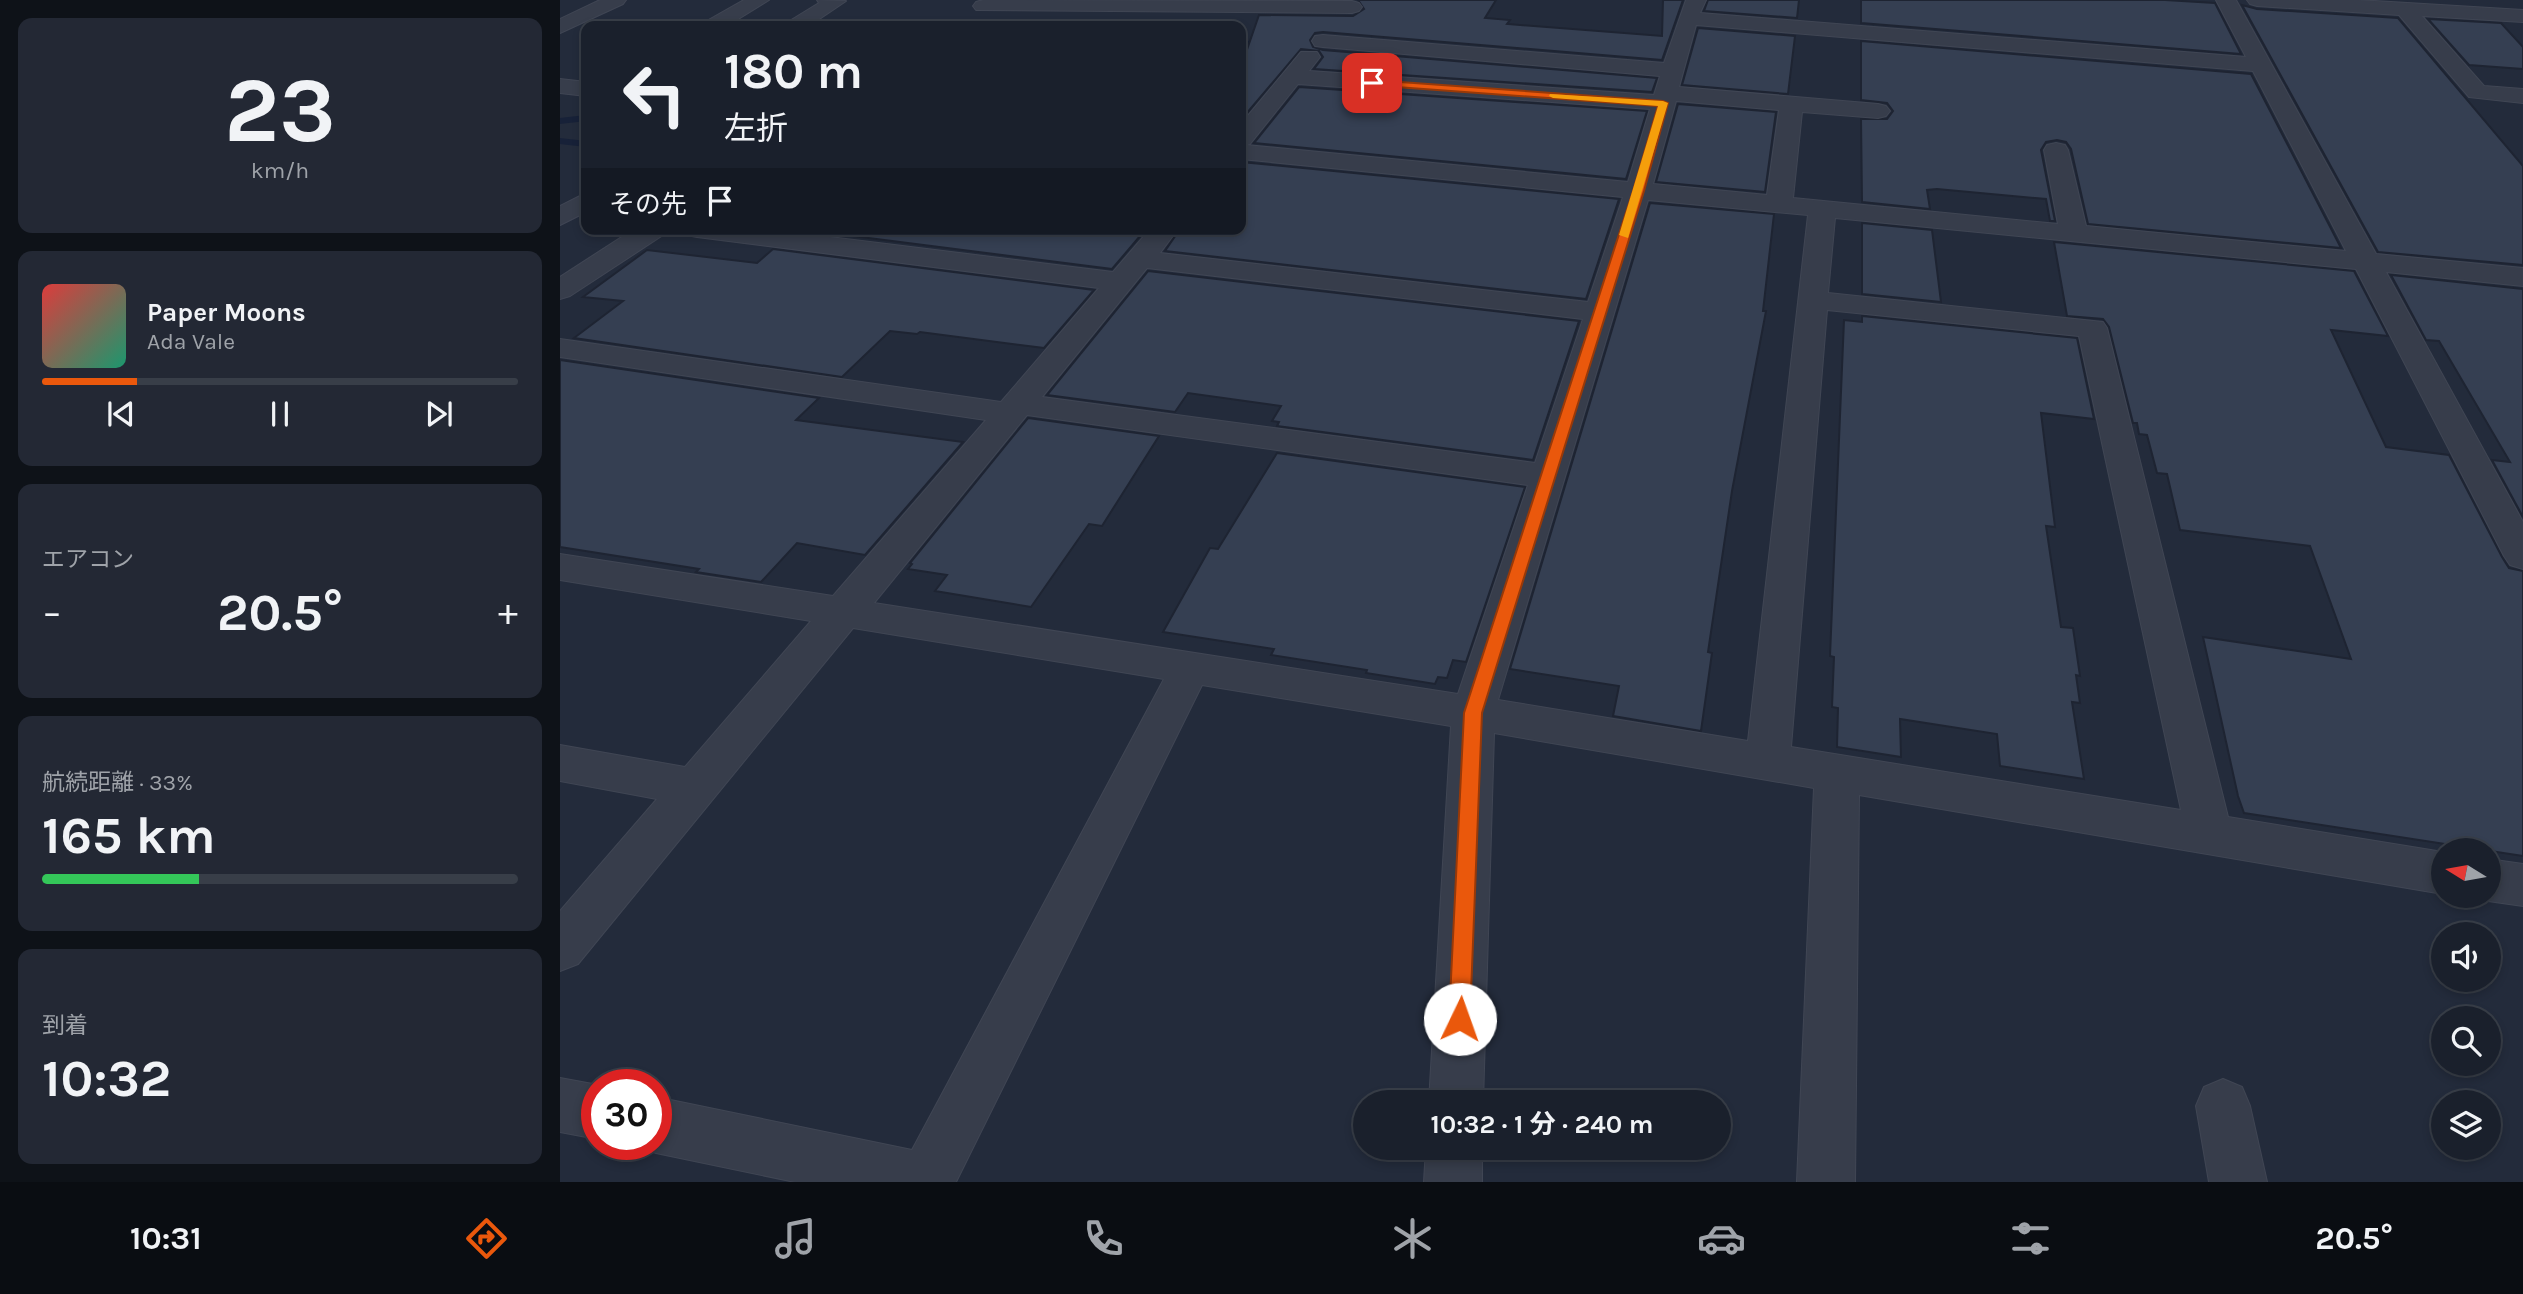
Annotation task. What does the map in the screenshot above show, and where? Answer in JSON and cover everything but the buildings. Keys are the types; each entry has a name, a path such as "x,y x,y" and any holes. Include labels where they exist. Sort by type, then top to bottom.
{"street":[{"path":"560,27 616,0"},
{"path":"721,21 759,0"},
{"path":"803,21 836,1 827,0"},
{"path":"2226,0 2523,556"},
{"path":"2256,0 2418,7 2523,16"},
{"path":"983,6 1075,3 1355,3"},
{"path":"1246,133 1355,3"},
{"path":"2418,7 2477,92 2523,96"},
{"path":"1457,1090 1473,713 1638,191 1692,9 2259,65"},
{"path":"1323,41 1673,70"},
{"path":"1293,77 1878,111"},
{"path":"560,86 581,88"},
{"path":"1779,205 1791,104"},
{"path":"2056,150 2074,234"},
{"path":"1246,152 2523,277"},
{"path":"560,217 577,200"},
{"path":"1768,761 1822,209"},
{"path":"560,290 644,235"},
{"path":"760,235 1600,312"},
{"path":"560,948 1159,235"},
{"path":"1814,300 2092,328 2209,835"},
{"path":"560,348 1014,409 1548,476"},
{"path":"560,567 1191,667 2431,871"},
{"path":"672,1128 926,1181 1191,667"},
{"path":"560,763 695,788"},
{"path":"1826,1182 1838,773"},
{"path":"2501,882 2523,886"},
{"path":"560,1105 581,1109"},
{"path":"2223,1106 2238,1182"},
{"path":"1453,1182 1454,1160"}],"waterway":[{"path":"1246,44 1271,41"},
{"path":"560,121 581,119"},
{"path":"560,141 581,143"}],"slow traffic":[{"path":"1553,96 1663,103 1624,235"}],"route":[{"path":"1372,83 1663,103 1638,191 1473,713 1460,1019"}]}
